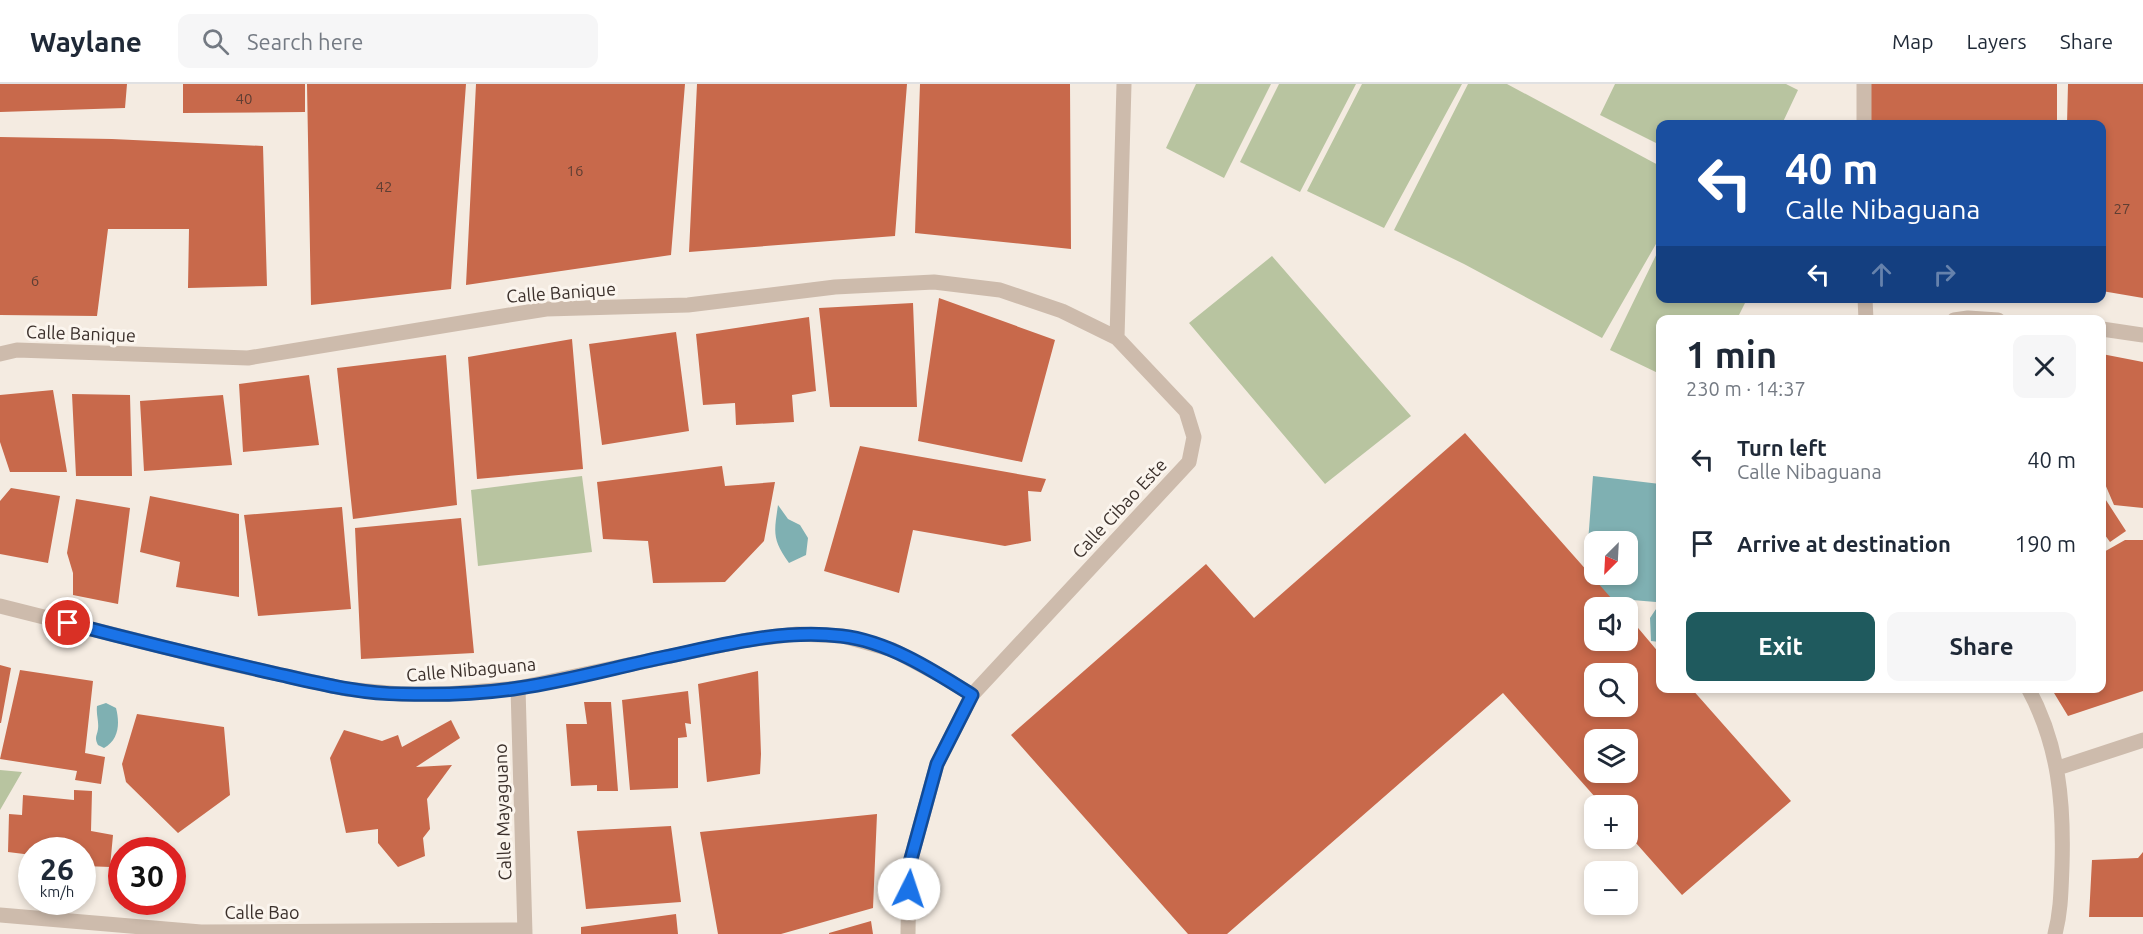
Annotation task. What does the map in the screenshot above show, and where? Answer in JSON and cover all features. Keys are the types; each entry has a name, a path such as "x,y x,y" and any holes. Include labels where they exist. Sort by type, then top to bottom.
{"street":[{"path":"1117,338 1124,84"},
{"path":"1864,84 1864,120"},
{"name":"Calle Banique","path":"0,354 17,350 248,358 546,309 688,305 836,286 934,282 1000,290 1062,311 1117,338"},
{"path":"2106,329 2143,334"},
{"name":"Calle Cibao Este","path":"908,934 909,866 937,764 972,695 1189,462 1194,437 1186,411 1117,338"},
{"name":"Calle Nibaguana","path":"0,606 223,662 346,689 400,694 446,694 518,688 747,640 797,634 843,636 893,650 972,695"},
{"name":"Calle Mayaguano","path":"518,688 525,932"},
{"path":"2031,693 2038,706 2058,768 2063,828 2061,914 2055,934"},
{"path":"2058,768 2143,740"},
{"name":"Calle Bao","path":"0,915 201,933 525,932"}],"green space":[{"path":"1196,84 1271,84 1224,178 1166,148"},
{"path":"1279,84 1356,84 1300,192 1240,162"},
{"path":"1362,84 1462,84 1384,228 1307,191"},
{"path":"1468,84 1507,84 1656,164 1656,244 1602,338 1464,264 1394,230"},
{"path":"1615,84 1786,84 1798,90 1784,120 1656,120 1656,143 1600,115"},
{"path":"1656,255 1656,303 1745,303 1739,315 1656,315 1656,372 1610,350"},
{"path":"1272,256 1411,416 1325,484 1189,323"},
{"path":"582,476 592,552 478,566 471,490"},
{"path":"0,770 22,772 0,810"}],"water":[{"path":"1593,476 1656,484 1656,602 1638,600 1638,597 1584,596 1585,585 1638,585 1638,531 1589,531"},
{"path":"778,505 788,519 800,525 808,538 806,555 789,563 777,541"},
{"path":"1656,609 1656,642 1651,641 1650,618"},
{"path":"106,703 116,708 118,725 113,740 104,748 98,745 96,740 97,706"}],"building":[{"path":"0,84 127,84 125,108 0,112"},
{"path":"183,84 305,84 305,112 183,113"},
{"path":"307,84 466,84 451,289 311,305"},
{"path":"476,84 685,84 671,255 466,285"},
{"path":"697,84 907,84 895,236 689,252"},
{"path":"920,84 1070,84 1071,249 915,233"},
{"path":"1871,84 2057,84 2057,120 1870,120"},
{"path":"2068,84 2143,84 2143,298 2106,292 2106,120 2067,120"},
{"path":"0,137 112,139 263,146 267,286 188,288 189,229 108,229 97,316 0,315"},
{"path":"939,298 1055,340 1022,462 918,441"},
{"path":"913,303 917,407 830,407 819,308"},
{"path":"809,317 816,391 792,395 794,422 736,425 735,403 703,405 696,334"},
{"path":"676,332 689,431 602,445 589,344"},
{"path":"572,339 583,469 477,479 468,357"},
{"path":"446,355 457,505 353,519 337,368"},
{"path":"2106,355 2143,362 2143,508 2114,505 2106,486"},
{"path":"309,375 319,445 243,452 239,384"},
{"path":"53,390 67,472 10,472 0,442 0,395"},
{"path":"72,394 130,395 132,476 76,476"},
{"path":"223,395 232,465 144,471 140,401"},
{"path":"1465,433 1584,567 1584,585 1600,585 1610,597 1584,597 1584,651 1638,651 1638,628 1656,649 1656,693 1695,693 1791,801 1682,895 1638,845 1638,795 1593,795 1503,693 1227,934 1188,934 1011,735 1206,564 1254,618"},
{"path":"860,446 1046,479 1041,492 1028,491 1031,541 1005,546 913,530 899,593 824,571"},
{"path":"722,466 725,486 775,482 764,541 725,582 653,583 648,541 603,539 597,482"},
{"path":"11,488 60,496 48,563 0,554 0,501"},
{"path":"150,496 239,514 239,597 176,587 180,562 140,552"},
{"path":"76,499 130,508 118,604 73,595 73,573 67,553"},
{"path":"2106,500 2126,531 2110,542 2106,536"},
{"path":"342,507 351,609 258,616 244,515"},
{"path":"461,518 474,653 361,659 355,528"},
{"path":"2125,540 2143,540 2143,691 2068,716 2054,693 2106,693 2106,551"},
{"path":"0,665 11,668 1,723 0,723"},
{"path":"20,670 93,681 85,753 105,757 101,784 75,780 77,771 0,759"},
{"path":"758,671 760,774 707,782 698,684"},
{"path":"688,691 691,724 685,723 687,737 678,738 678,788 630,790 622,700"},
{"path":"584,702 611,702 618,791 597,791 597,785 571,786 566,724 587,724"},
{"path":"137,714 224,727 230,795 178,833 126,782 122,764"},
{"path":"451,720 460,738 416,767 452,765 427,799 430,829 423,838 425,856 398,867 378,843 378,829 346,833 330,758 344,730 382,741 398,735 402,747"},
{"path":"74,790 92,791 91,831 113,835 108,837 108,867 96,866 96,837 18,837 18,853 8,852 9,814 22,815 23,795 74,800"},
{"path":"877,814 873,908 781,934 718,934 700,832"},
{"path":"671,826 681,902 586,909 577,831"},
{"path":"2143,852 2143,917 2089,917 2092,860 2138,858"},
{"path":"676,914 678,934 581,934 581,927"},
{"path":"871,921 873,934 829,934 829,933"}],"route":[{"path":"68,623 223,662 346,689 400,694 446,694 518,688 747,640 797,634 843,636 893,650 972,695 937,764 909,866 909,889"}]}
